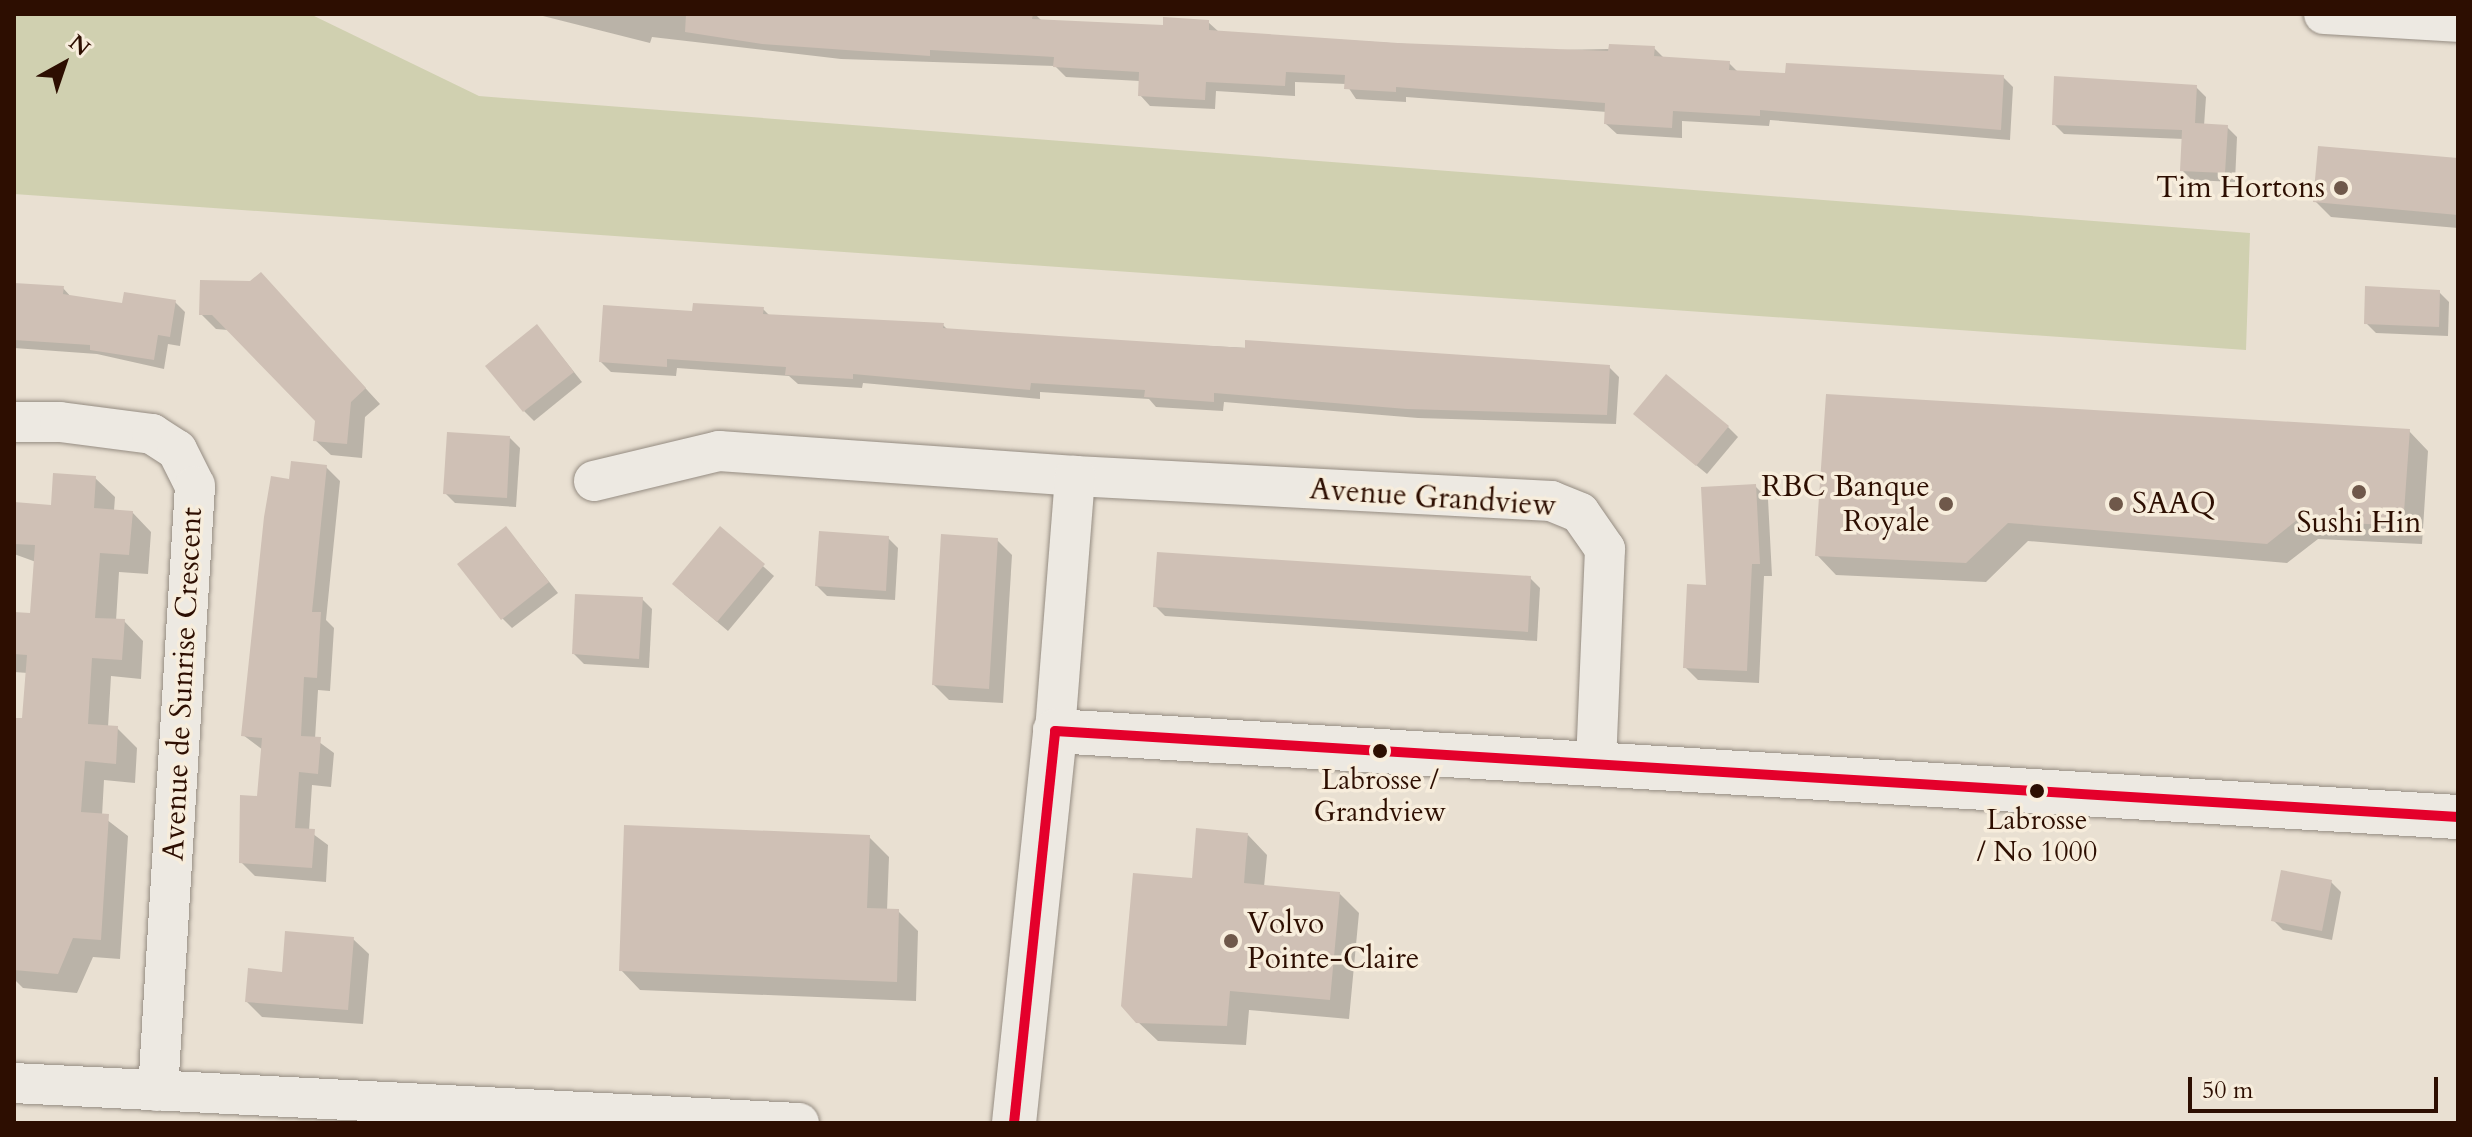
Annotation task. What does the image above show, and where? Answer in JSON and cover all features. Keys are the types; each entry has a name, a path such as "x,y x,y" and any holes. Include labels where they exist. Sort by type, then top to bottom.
{"street":[{"path":"2324,14 2458,22"},
{"name":"Avenue de Sunrise Crescent","path":"14,422 60,422 152,434 177,450 195,486 158,1091"},
{"name":"Avenue Grandview","path":"594,481 719,451 1567,506 1600,536 1607,564 1596,763"},
{"path":"1014,1123 1055,731 1075,476"},
{"path":"1055,731 2458,817"},
{"path":"14,1083 799,1123"}],"green space":[{"path":"14,14 310,14 479,96 2250,233 2246,350 14,194"}],"building":[{"path":"686,14 1033,14 1032,19 1163,25 1163,17 1209,20 1209,30 1398,43 1608,51 1609,44 1655,46 1654,56 1730,61 1729,70 1785,73 1786,63 2004,75 2001,130 1760,110 1760,116 1673,111 1672,128 1604,124 1605,103 1396,87 1396,92 1344,89 1345,75 1286,72 1285,86 1206,82 1205,100 1138,96 1139,72 1053,67 1054,57 930,50 930,56 762,44 685,32"},
{"path":"2054,76 2197,85 2195,123 2228,125 2225,173 2180,171 2182,130 2052,125"},
{"path":"2318,146 2458,158 2458,215 2313,202"},
{"path":"261,272 366,388 351,402 347,444 313,441 315,421 212,315 199,315 200,280 250,281"},
{"path":"14,283 64,286 63,294 122,303 124,292 176,300 170,337 158,335 154,360 90,350 90,345 14,340"},
{"path":"2365,286 2440,290 2439,327 2364,324"},
{"path":"693,303 764,307 763,314 944,323 943,328 1059,336 1245,348 1245,340 1610,365 1607,415 1407,409 1214,393 1214,402 1144,397 1145,390 1031,383 1030,390 853,374 853,379 785,375 786,367 667,359 667,367 599,362 603,305 692,311"},
{"path":"537,324 574,372 523,412 485,366"},
{"path":"1666,374 1729,426 1696,466 1633,414"},
{"path":"1826,394 2410,429 2403,526 2297,520 2267,544 2008,523 1966,563 1815,556"},
{"path":"447,432 510,436 507,498 443,494"},
{"path":"291,461 327,465 312,612 321,612 317,678 304,677 301,736 321,737 318,774 299,772 295,828 315,829 312,868 239,863 240,795 257,796 262,738 241,736 264,517 271,476 289,479"},
{"path":"53,473 96,476 94,508 133,511 129,555 100,553 95,618 125,619 122,660 92,658 88,724 118,726 116,764 85,761 81,812 109,814 101,940 73,938 58,974 14,970 14,718 22,718 27,655 14,654 14,612 30,613 35,545 14,544 14,502 51,505"},
{"path":"1756,484 1760,564 1752,564 1747,671 1683,668 1687,584 1706,585 1701,487"},
{"path":"506,526 549,582 501,620 457,564"},
{"path":"720,526 765,564 717,622 672,584"},
{"path":"819,531 889,536 886,591 815,586"},
{"path":"941,534 998,538 989,689 932,685"},
{"path":"1157,552 1531,576 1528,632 1153,607"},
{"path":"575,594 643,597 639,659 572,654"},
{"path":"624,825 870,835 867,908 899,909 897,982 619,971"},
{"name":"Volvo Pointe-Claire","path":"1196,828 1248,833 1244,883 1340,892 1330,1000 1230,991 1227,1026 1136,1023 1121,1006 1133,873 1192,878"},
{"path":"2281,870 2332,880 2322,931 2271,921"},
{"path":"285,931 354,937 348,1010 245,1002 248,968 282,972"}],"transit line":[{"path":"1014,1123 1055,731 2458,817"}],"place":[{"name":"Tim Hortons","path":"2341,188"},
{"name":"Sushi Hin","path":"2359,492"},
{"name":"RBC Banque Royale","path":"1946,504"},
{"name":"SAAQ","path":"2116,504"},
{"name":"Labrosse / Grandview","path":"1380,751"},
{"name":"Labrosse / No 1000","path":"2037,791"},
{"name":"Volvo Pointe-Claire","path":"1231,941"}]}
